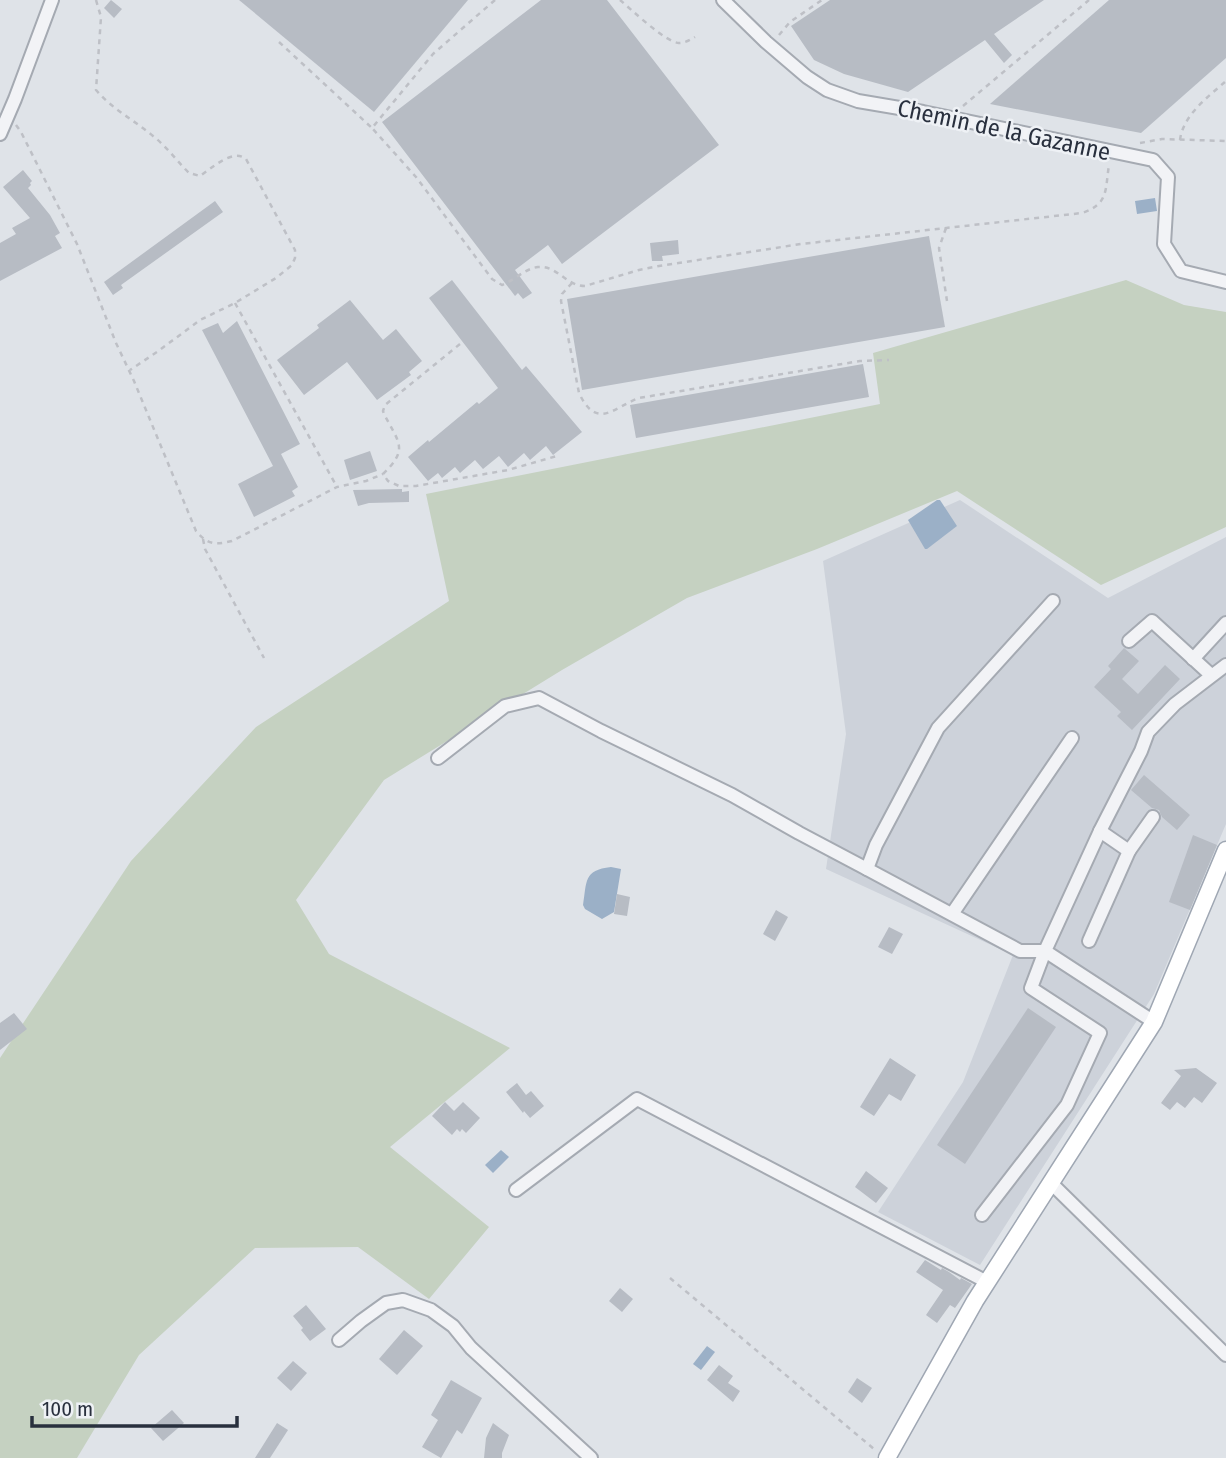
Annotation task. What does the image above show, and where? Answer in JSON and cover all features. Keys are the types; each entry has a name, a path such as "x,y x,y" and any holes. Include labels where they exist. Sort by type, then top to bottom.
{"main road":[{"path":"880,1453 1154,1022 1226,850"}],"street":[{"path":"0,134 52,0"},
{"name":"Chemin de la Gazanne","path":"723,0 769,45 827,90 858,101 1153,160 1168,177 1164,244 1181,271 1226,282"},
{"path":"867,869 876,845 938,728 1053,601"},
{"path":"1129,641 1152,621 1211,676"},
{"path":"1193,659 1226,623"},
{"path":"982,1215 1067,1105 1100,1033 1031,988 1045,951 1148,732 1175,705 1226,665"},
{"path":"438,758 505,706 539,698 732,795 1020,951 1045,951 1154,1022"},
{"path":"952,914 1072,738"},
{"path":"1089,941 1129,851 1153,817"},
{"path":"1100,831 1129,851"},
{"path":"516,1190 637,1099 987,1282"},
{"path":"1051,1183 1226,1355"},
{"path":"339,1340 386,1303 403,1300 431,1310 453,1326 471,1348 591,1458"}],"path":[{"path":"96,0 101,17 96,90 98,94 160,141 194,176 200,176 231,156 243,156 295,250 292,264 276,278 200,320 129,371"},
{"path":"372,128 433,54 495,0"},
{"path":"620,0 672,41 687,42 695,37"},
{"path":"769,45 790,22 822,0"},
{"path":"956,119 962,107 1089,0"},
{"path":"279,42 372,128 416,177 492,279 502,285 527,270 538,267 548,267 572,284 585,286 659,266 801,244 1082,214 1099,205 1104,197 1112,152"},
{"path":"1180,140 1181,131 1191,114 1226,81"},
{"path":"7,120 21,132 77,244 196,531 211,543 232,541 337,486 366,481 383,474 400,454 399,443 384,415 385,405 460,344"},
{"path":"1127,155 1140,143 1149,141 1226,141"},
{"path":"946,228 939,248 947,301"},
{"path":"572,284 562,294 561,302 579,393 583,403 598,413 608,414 639,398 860,361 888,360"},
{"path":"235,303 337,486"},
{"path":"383,474 388,481 399,486 416,486 508,470 558,456"},
{"path":"203,539 205,548 264,658"},
{"path":"670,1278 880,1453"}],"shaded area":[{"path":"960,500 1108,598 1226,537 1226,824 1154,994 980,1265 878,1212 963,1082 1013,955 826,869 846,734 823,561"}],"green space":[{"path":"1126,280 1184,305 1226,312 1226,527 1101,585 957,491 817,549 687,598 562,670 384,780 296,900 329,954 510,1048 390,1147 489,1227 429,1299 358,1247 255,1248 139,1355 77,1458 0,1458 0,1058 131,861 256,727 449,601 426,494 880,404 873,353"}],"water":[{"path":"1155,198 1157,211 1137,214 1135,201"},
{"path":"940,500 957,526 925,549 908,520"},
{"path":"611,867 621,869 614,912 602,919 585,909 585,890 591,874"},
{"path":"501,1150 509,1157 493,1173 485,1165"},
{"path":"707,1346 715,1352 701,1370 693,1364"}],"building":[{"path":"111,0 122,9 114,18 104,8"},
{"path":"239,0 468,0 374,112"},
{"path":"541,0 607,0 719,145 562,264 548,245 515,270 532,293 523,299 518,293 515,296 382,122"},
{"path":"830,0 1044,0 994,34 1012,55 1004,63 985,40 908,92 844,74 814,60 791,26"},
{"path":"1109,0 1226,0 1226,58 1141,133 990,104"},
{"path":"23,170 32,181 28,188 50,215 60,233 55,236 62,248 0,281 0,243 16,234 12,228 30,218 3,187"},
{"path":"215,201 223,212 121,285 123,288 113,295 104,282"},
{"path":"929,236 945,327 582,390 567,299"},
{"path":"678,240 679,254 662,256 663,261 652,261 650,243"},
{"path":"452,280 522,370 526,366 582,432 553,455 546,446 530,460 524,453 508,467 499,456 483,469 475,460 460,473 455,467 442,478 438,473 428,481 408,457 498,388 429,298"},
{"path":"350,300 383,340 396,329 422,361 409,372 411,375 377,400 347,362 304,395 277,360"},
{"path":"237,321 300,444 281,454 298,487 292,491 295,496 254,517 238,484 273,466 202,330 218,323 223,333"},
{"path":"863,364 869,397 636,438 630,405"},
{"path":"370,451 377,471 350,480 344,460"},
{"path":"402,489 402,492 409,491 409,502 369,503 358,506 353,490"},
{"path":"1124,648 1139,661 1122,679 1138,694 1165,665 1180,679 1132,730 1117,716 1121,712 1094,687 1111,669 1108,666"},
{"path":"1144,775 1190,815 1177,830 1162,817 1159,810 1152,808 1131,790"},
{"path":"1193,835 1217,845 1190,910 1169,902"},
{"path":"617,894 630,897 627,916 614,914"},
{"path":"776,910 788,917 775,941 763,934"},
{"path":"889,927 903,934 892,954 878,947"},
{"path":"1028,1008 1056,1027 965,1164 937,1145"},
{"path":"14,1013 27,1029 0,1050 0,1023"},
{"path":"890,1058 916,1075 901,1101 889,1094 874,1116 860,1107"},
{"path":"1196,1068 1217,1083 1202,1103 1194,1097 1185,1108 1177,1102 1170,1110 1161,1103 1181,1076 1174,1070"},
{"path":"517,1083 526,1095 531,1091 544,1106 530,1118 506,1092"},
{"path":"445,1102 454,1111 463,1102 480,1118 466,1133 457,1129 452,1135 432,1116"},
{"path":"866,1171 888,1188 876,1203 855,1187"},
{"path":"925,1260 972,1284 955,1308 950,1305 937,1323 926,1315 943,1290 916,1272"},
{"path":"620,1288 633,1299 622,1312 609,1301"},
{"path":"306,1305 326,1329 310,1341 293,1316"},
{"path":"404,1330 423,1346 397,1375 379,1359"},
{"path":"293,1361 307,1373 291,1391 277,1378"},
{"path":"719,1365 733,1376 728,1383 740,1391 733,1402 707,1380"},
{"path":"857,1378 872,1388 862,1403 848,1392"},
{"path":"451,1380 482,1398 462,1434 457,1430 441,1458 422,1447 438,1420 431,1415"},
{"path":"172,1410 184,1423 163,1441 151,1428"},
{"path":"277,1423 288,1430 270,1458 255,1458"},
{"path":"493,1423 509,1435 502,1458 484,1458 486,1438"}]}
